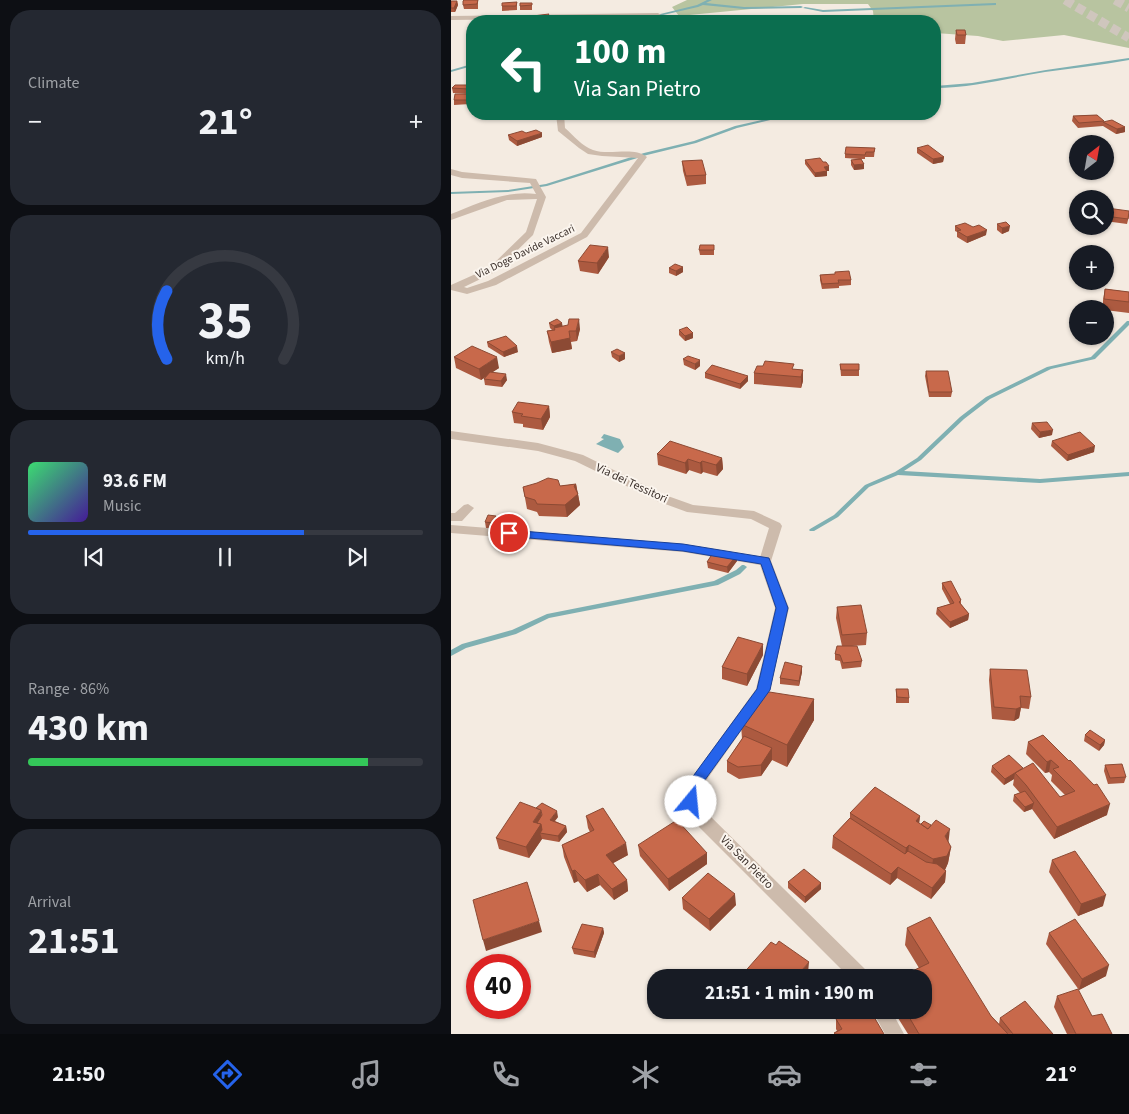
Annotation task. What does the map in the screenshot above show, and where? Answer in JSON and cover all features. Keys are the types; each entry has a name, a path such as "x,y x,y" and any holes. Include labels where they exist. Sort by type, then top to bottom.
{"street":[{"path":"451,18 466,18"},
{"name":"Via Doge Davide Vaccari","path":"453,288 467,291 492,283 584,236 643,157 633,154 595,153 585,149 561,129 561,120"},
{"path":"451,172 462,175 533,181 542,197 530,233 492,270 453,288"},
{"path":"451,217 494,200 515,195 542,197"},
{"name":"Via dei Tessitori","path":"451,435 538,447 579,458 661,498 691,509 753,516 776,526 765,561"},
{"path":"451,517 457,518 468,508"},
{"path":"451,529 683,548 765,561"},
{"name":"Via San Pietro","path":"765,561 782,608 763,690 696,783 691,802 702,819 855,969"},
{"path":"886,1019 895,1034"}],"green space":[{"path":"687,0 1129,0 1129,48 1064,35 1003,41 978,36 941,33 941,15 873,15 868,4 803,4 689,15 678,15 672,7"}],"water":[{"path":"604,434 620,439 624,447 618,453 596,444 604,439 601,438"}],"building":[{"path":"464,0 478,0 477,4 463,5"},
{"path":"451,1 457,1 454,8 451,8"},
{"path":"517,2 516,6 502,6 502,3"},
{"path":"520,3 532,3 532,5 520,6"},
{"path":"956,30 965,30 966,35 957,35"},
{"path":"455,85 466,85 466,89 452,88"},
{"path":"455,94 466,94 466,100 454,100"},
{"path":"1097,115 1104,121 1079,123 1073,116"},
{"path":"1112,120 1125,127 1117,129 1103,122"},
{"path":"536,130 542,133 517,141 508,135 522,131 526,133"},
{"path":"928,145 944,157 933,159 917,148"},
{"path":"846,147 875,148 874,152 866,152 865,155 845,154"},
{"path":"820,158 829,166 824,167 827,171 815,173 805,160"},
{"path":"861,159 864,164 854,165 851,160"},
{"path":"702,160 706,175 686,176 682,161"},
{"path":"1114,209 1129,211 1128,219 1114,217"},
{"path":"1006,222 1010,226 1002,228 997,224"},
{"path":"965,223 973,227 979,225 987,230 967,237 957,231 961,230 955,226"},
{"path":"590,245 608,247 597,263 578,261"},
{"path":"700,245 714,245 714,250 699,250"},
{"path":"675,264 683,267 676,271 669,268"},
{"path":"849,271 851,280 838,280 839,283 822,284 820,275"},
{"path":"1105,290 1129,292 1129,302 1104,299"},
{"path":"557,319 562,323 554,326 549,323"},
{"path":"569,319 579,319 576,331 569,331 570,338 551,342 547,331 568,325"},
{"path":"687,327 693,333 685,336 679,330"},
{"path":"506,336 517,346 503,352 487,342"},
{"path":"472,346 497,357 479,369 454,357"},
{"path":"617,349 625,353 619,356 611,352"},
{"path":"688,356 700,360 695,364 683,359"},
{"path":"765,361 794,364 792,369 803,370 801,377 754,373 757,366 763,366"},
{"path":"840,364 859,364 859,370 841,370"},
{"path":"712,365 748,376 740,384 705,373"},
{"path":"926,371 948,371 952,392 929,392"},
{"path":"490,372 506,374 501,381 484,379"},
{"path":"518,402 549,406 541,419 521,416 523,414 512,412"},
{"path":"1047,422 1053,430 1040,432 1032,423"},
{"path":"1080,432 1095,446 1068,455 1052,441"},
{"path":"670,441 722,458 716,465 688,459 685,463 657,454"},
{"path":"548,478 558,480 560,486 576,484 574,486 578,494 565,505 537,504 535,500 525,497 523,487"},
{"path":"488,515 496,516 493,523 485,522"},
{"path":"715,550 737,555 727,567 707,562"},
{"path":"951,581 961,600 959,602 969,614 950,622 937,608 954,603 942,583"},
{"path":"861,605 867,633 842,635 837,607"},
{"path":"738,637 763,644 747,674 722,667"},
{"path":"837,646 857,646 862,661 843,663 840,655 835,654"},
{"path":"785,662 802,666 799,681 780,678"},
{"path":"990,669 1027,670 1031,697 1020,696 1021,707 1016,709 994,707"},
{"path":"896,689 908,689 909,698 897,697"},
{"path":"763,691 814,699 787,745 741,724"},
{"path":"1090,730 1105,740 1100,745 1085,735"},
{"path":"1043,735 1094,785 1097,784 1110,804 1057,827 1015,773 1033,763 1060,797 1075,791 1053,769 1059,767 1051,760 1047,762 1028,742"},
{"path":"744,736 772,748 761,765 738,767 727,761"},
{"path":"1009,755 1023,768 1005,779 992,766"},
{"path":"1122,764 1126,777 1110,778 1105,765"},
{"path":"875,787 920,816 916,821 928,829 936,820 950,829 945,836 951,847 947,856 933,859 909,845 906,848 850,813"},
{"path":"1025,791 1034,803 1025,807 1014,795"},
{"path":"520,802 541,810 533,822 541,824 526,847 496,838"},
{"path":"542,803 557,811 550,820 566,826 558,836 540,833 542,830 541,824 537,823 542,815 541,810 536,808"},
{"path":"603,808 626,843 606,855 627,880 612,889 598,874 585,880 575,870 572,871 562,845 594,830 586,816"},
{"path":"850,818 905,854 908,851 926,862 937,864 946,871 932,888 898,867 891,874 833,836"},
{"path":"677,820 707,853 668,879 638,845"},
{"path":"924,821 931,825 928,829 921,824"},
{"path":"1075,851 1106,895 1081,904 1052,860"},
{"path":"804,869 821,883 805,897 788,882"},
{"path":"708,873 735,894 709,919 682,898"},
{"path":"527,882 539,921 483,940 473,900"},
{"path":"930,917 991,1016 1008,1034 919,1034 910,1019 932,1019 932,969 917,969 929,963 907,928"},
{"path":"1075,919 1109,965 1082,979 1049,933"},
{"path":"582,924 603,928 594,952 572,948"},
{"path":"779,941 809,962 803,969 747,969 771,942 776,945"},
{"path":"1078,989 1092,1016 1102,1014 1112,1034 1076,1034 1057,996"},
{"path":"1025,1001 1053,1034 1013,1034 1000,1018"},
{"path":"836,1019 875,1019 884,1034 834,1033 842,1029"}],"waterway":[{"path":"702,4 710,0"},
{"path":"660,15 702,4"},
{"path":"702,4 744,8 801,7"},
{"path":"805,8 823,11 995,4"},
{"path":"941,87 972,84 1129,59"},
{"path":"451,71 466,67"},
{"path":"451,193 508,191 547,185 646,154 695,142 736,127 767,120"},
{"path":"812,530 836,516 867,486 897,473 919,459 962,418 988,398 1049,368 1093,358 1129,322"},
{"path":"898,473 1040,481 1129,474"},
{"path":"451,653 464,646 514,632 547,616 716,583 744,567"}],"tunnel":[{"path":"1065,0 1129,38"},
{"path":"1115,0 1129,8"}],"route":[{"path":"509,533 683,548 765,561 782,608 763,690 696,783 691,802"}]}
